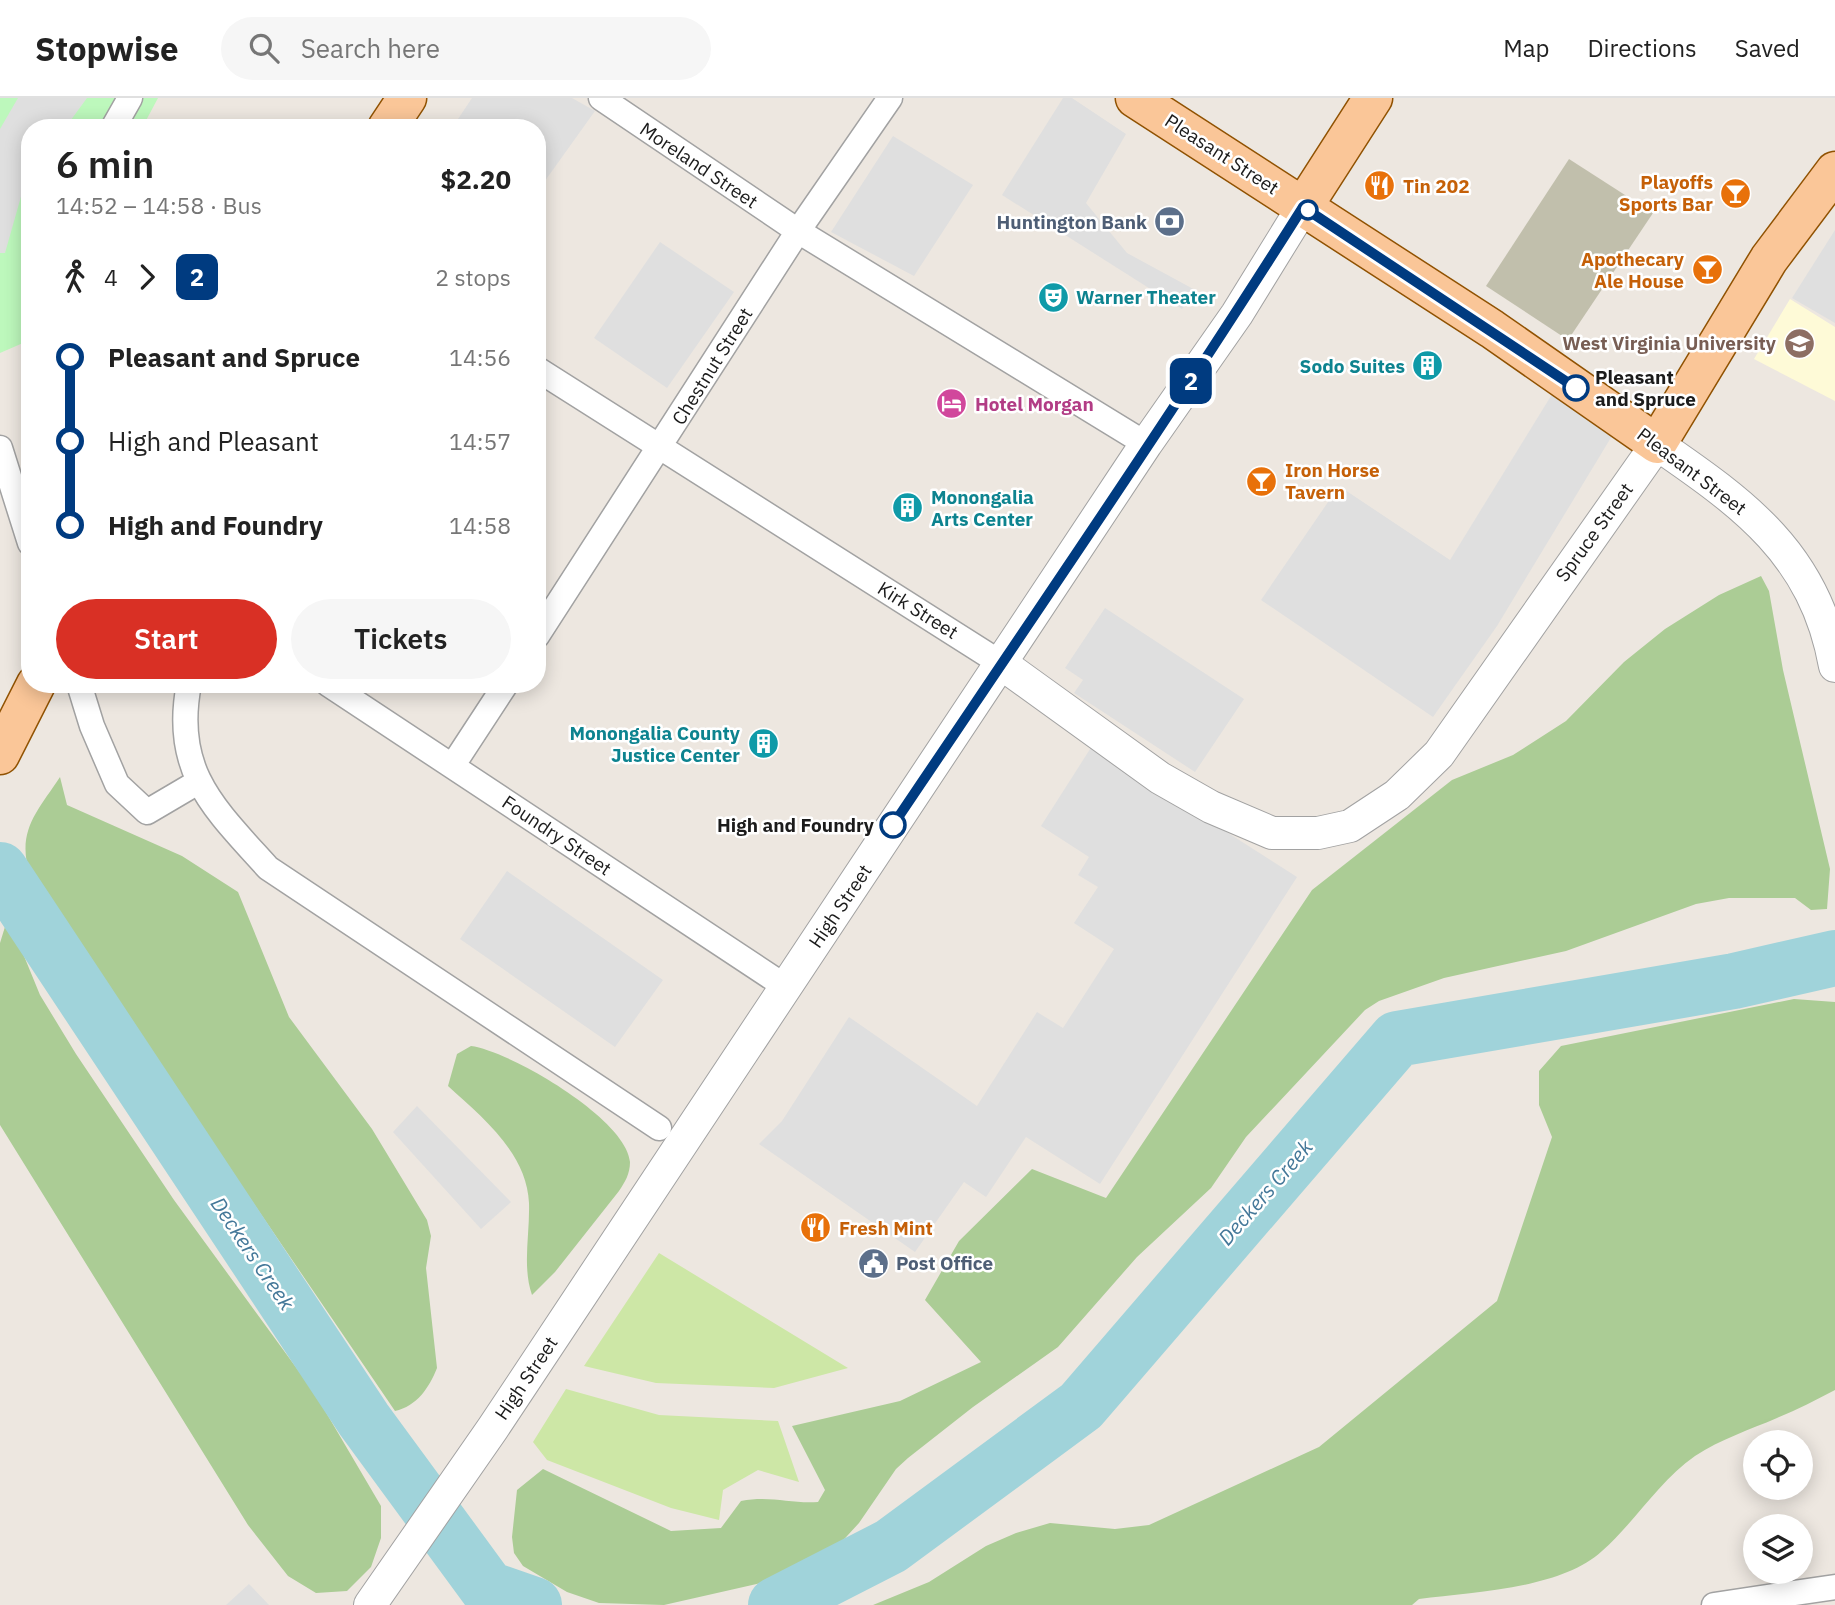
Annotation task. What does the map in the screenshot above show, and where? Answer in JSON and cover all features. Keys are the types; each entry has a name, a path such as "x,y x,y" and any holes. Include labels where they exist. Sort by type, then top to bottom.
{"main road":[{"path":"393,119 407,98"},
{"name":"Pleasant Street","path":"1135,98 1492,329 1657,443"},
{"name":"High Street","path":"1303,207 1373,98"},
{"name":"Spruce Street","path":"1657,443 1769,260 1835,172"},
{"path":"0,755 31,693"}],"street":[{"path":"118,119 130,98"},
{"name":"Moreland Street","path":"601,98 798,231 1146,444"},
{"name":"Chestnut Street","path":"546,622 661,448 798,231 890,98"},
{"name":"High Street","path":"370,1605 1002,664 1146,444 1232,322 1303,207"},
{"name":"Kirk Street","path":"546,375 1002,664 1160,778 1211,807 1272,833 1303,834"},
{"name":"Pleasant Street","path":"1657,443 1713,483 1769,530 1809,583 1835,666"},
{"name":"Spruce Street","path":"1303,834 1350,826 1397,795 1438,754 1657,443"},
{"path":"0,448 21,514"},
{"path":"82,693 97,738 117,783 147,812 198,782"},
{"path":"187,693 184,707 184,746 198,782 232,828 268,868 659,1128"},
{"name":"Foundry Street","path":"342,693 786,987"},
{"path":"453,765 500,693"},
{"path":"1714,1605 1820,1594"}],"shaded area":[{"path":"18,98 87,98 72,119 21,119 21,197 5,253 0,253 0,129"},
{"path":"472,98 572,98 595,111 546,179 546,119 458,119"},
{"path":"1063,98 1072,98 1126,134 1086,203 1127,253 1197,291 1182,309 1002,195"},
{"path":"893,136 973,185 914,276 831,232"},
{"path":"1569,159 1653,213 1568,340 1486,286"},
{"path":"1835,230 1835,323 1792,298"},
{"path":"660,242 734,292 667,388 594,338"},
{"name":"West Virginia University","path":"1790,299 1835,327 1835,401 1754,359"},
{"path":"1554,391 1618,426 1497,626 1433,717 1261,600 1339,486 1450,560"},
{"path":"1105,608 1244,699 1195,772 1074,693 1083,680 1065,668"},
{"path":"1092,746 1297,877 1100,1184 1026,1137 986,1197 964,1182 915,1252 759,1144 782,1121 849,1017 977,1106 1037,1012 1063,1028 1114,949 1074,923 1098,887 1078,875 1089,857 1041,826"},
{"path":"507,871 663,980 615,1047 460,939"},
{"path":"417,1106 511,1202 481,1229 393,1132"},
{"path":"249,1584 269,1605 226,1605"}],"green space":[{"path":"0,98 158,98 147,119 21,119 21,344 0,353"},
{"path":"1761,576 1769,591 1783,670 1830,869 1827,909 1811,910 1795,898 1729,898 1696,904 1566,951 1444,978 1379,1001 1365,1010 1246,1137 1211,1188 1137,1257 1058,1347 973,1407 908,1458 896,1469 859,1523 836,1548 810,1567 761,1583 664,1605 599,1603 567,1592 523,1566 514,1553 512,1537 517,1490 543,1469 671,1531 721,1528 741,1501 761,1499 818,1502 825,1490 792,1426 900,1401 981,1362 925,1300 959,1241 1032,1169 1106,1198 1312,890 1452,780 1513,755 1566,721 1624,662 1665,629 1719,595"},
{"path":"60,777 67,805 182,856 238,892 289,1017 372,1129 427,1220 431,1236 426,1268 437,1368 426,1389 403,1409 395,1411 30,875 26,860 27,834 37,812"},
{"path":"8,917 40,995 76,1054 174,1200 314,1392 381,1506 381,1538 371,1567 347,1591 316,1593 288,1576 248,1525 0,1125 0,943"},
{"path":"1794,999 1835,1002 1835,1390 1792,1412 1743,1430 1743,1432 1695,1456 1670,1477 1614,1540 1585,1564 1564,1574 1515,1587 1419,1599 1412,1605 873,1605 929,1582 986,1546 1016,1533 1050,1523 1115,1529 1149,1525 1319,1447 1497,1301 1552,1137 1539,1105 1539,1071 1561,1046"},
{"path":"471,1046 512,1060 589,1108 609,1126 624,1145 630,1162 628,1174 619,1191 555,1272 532,1295 527,1273 529,1203 520,1168 488,1123 448,1086 457,1054"},
{"path":"659,1253 848,1368 774,1388 656,1383 584,1366"},
{"path":"566,1389 659,1415 778,1421 799,1482 758,1470 723,1490 719,1520 671,1508 547,1460 533,1442"}],"waterway":[{"name":"Deckers Creek","path":"0,870 364,1420 488,1589 534,1605"},
{"name":"Deckers Creek","path":"776,1605 891,1546 1081,1406 1397,1039 1734,981 1835,958"}],"bus line":[{"name":"2","path":"893,825 1146,444 1232,322 1303,207 1492,329 1576,388"}],"place":[{"name":"Tin 202","path":"1380,186"},
{"name":"Playoffs Sports Bar","path":"1736,193"},
{"name":"Huntington Bank","path":"1170,222"},
{"name":"Apothecary Ale House","path":"1707,270"},
{"name":"Warner Theater","path":"1053,297"},
{"name":"West Virginia University","path":"1799,343"},
{"name":"Sodo Suites","path":"1428,366"},
{"name":"Pleasant and Spruce","path":"1576,388"},
{"name":"Hotel Morgan","path":"952,404"},
{"name":"Iron Horse Tavern","path":"1262,481"},
{"name":"Monongalia Arts Center","path":"908,508"},
{"name":"Monongalia County Justice Center","path":"763,744"},
{"name":"High and Foundry","path":"893,825"},
{"name":"Fresh Mint","path":"816,1228"},
{"name":"Post Office","path":"873,1263"}]}
